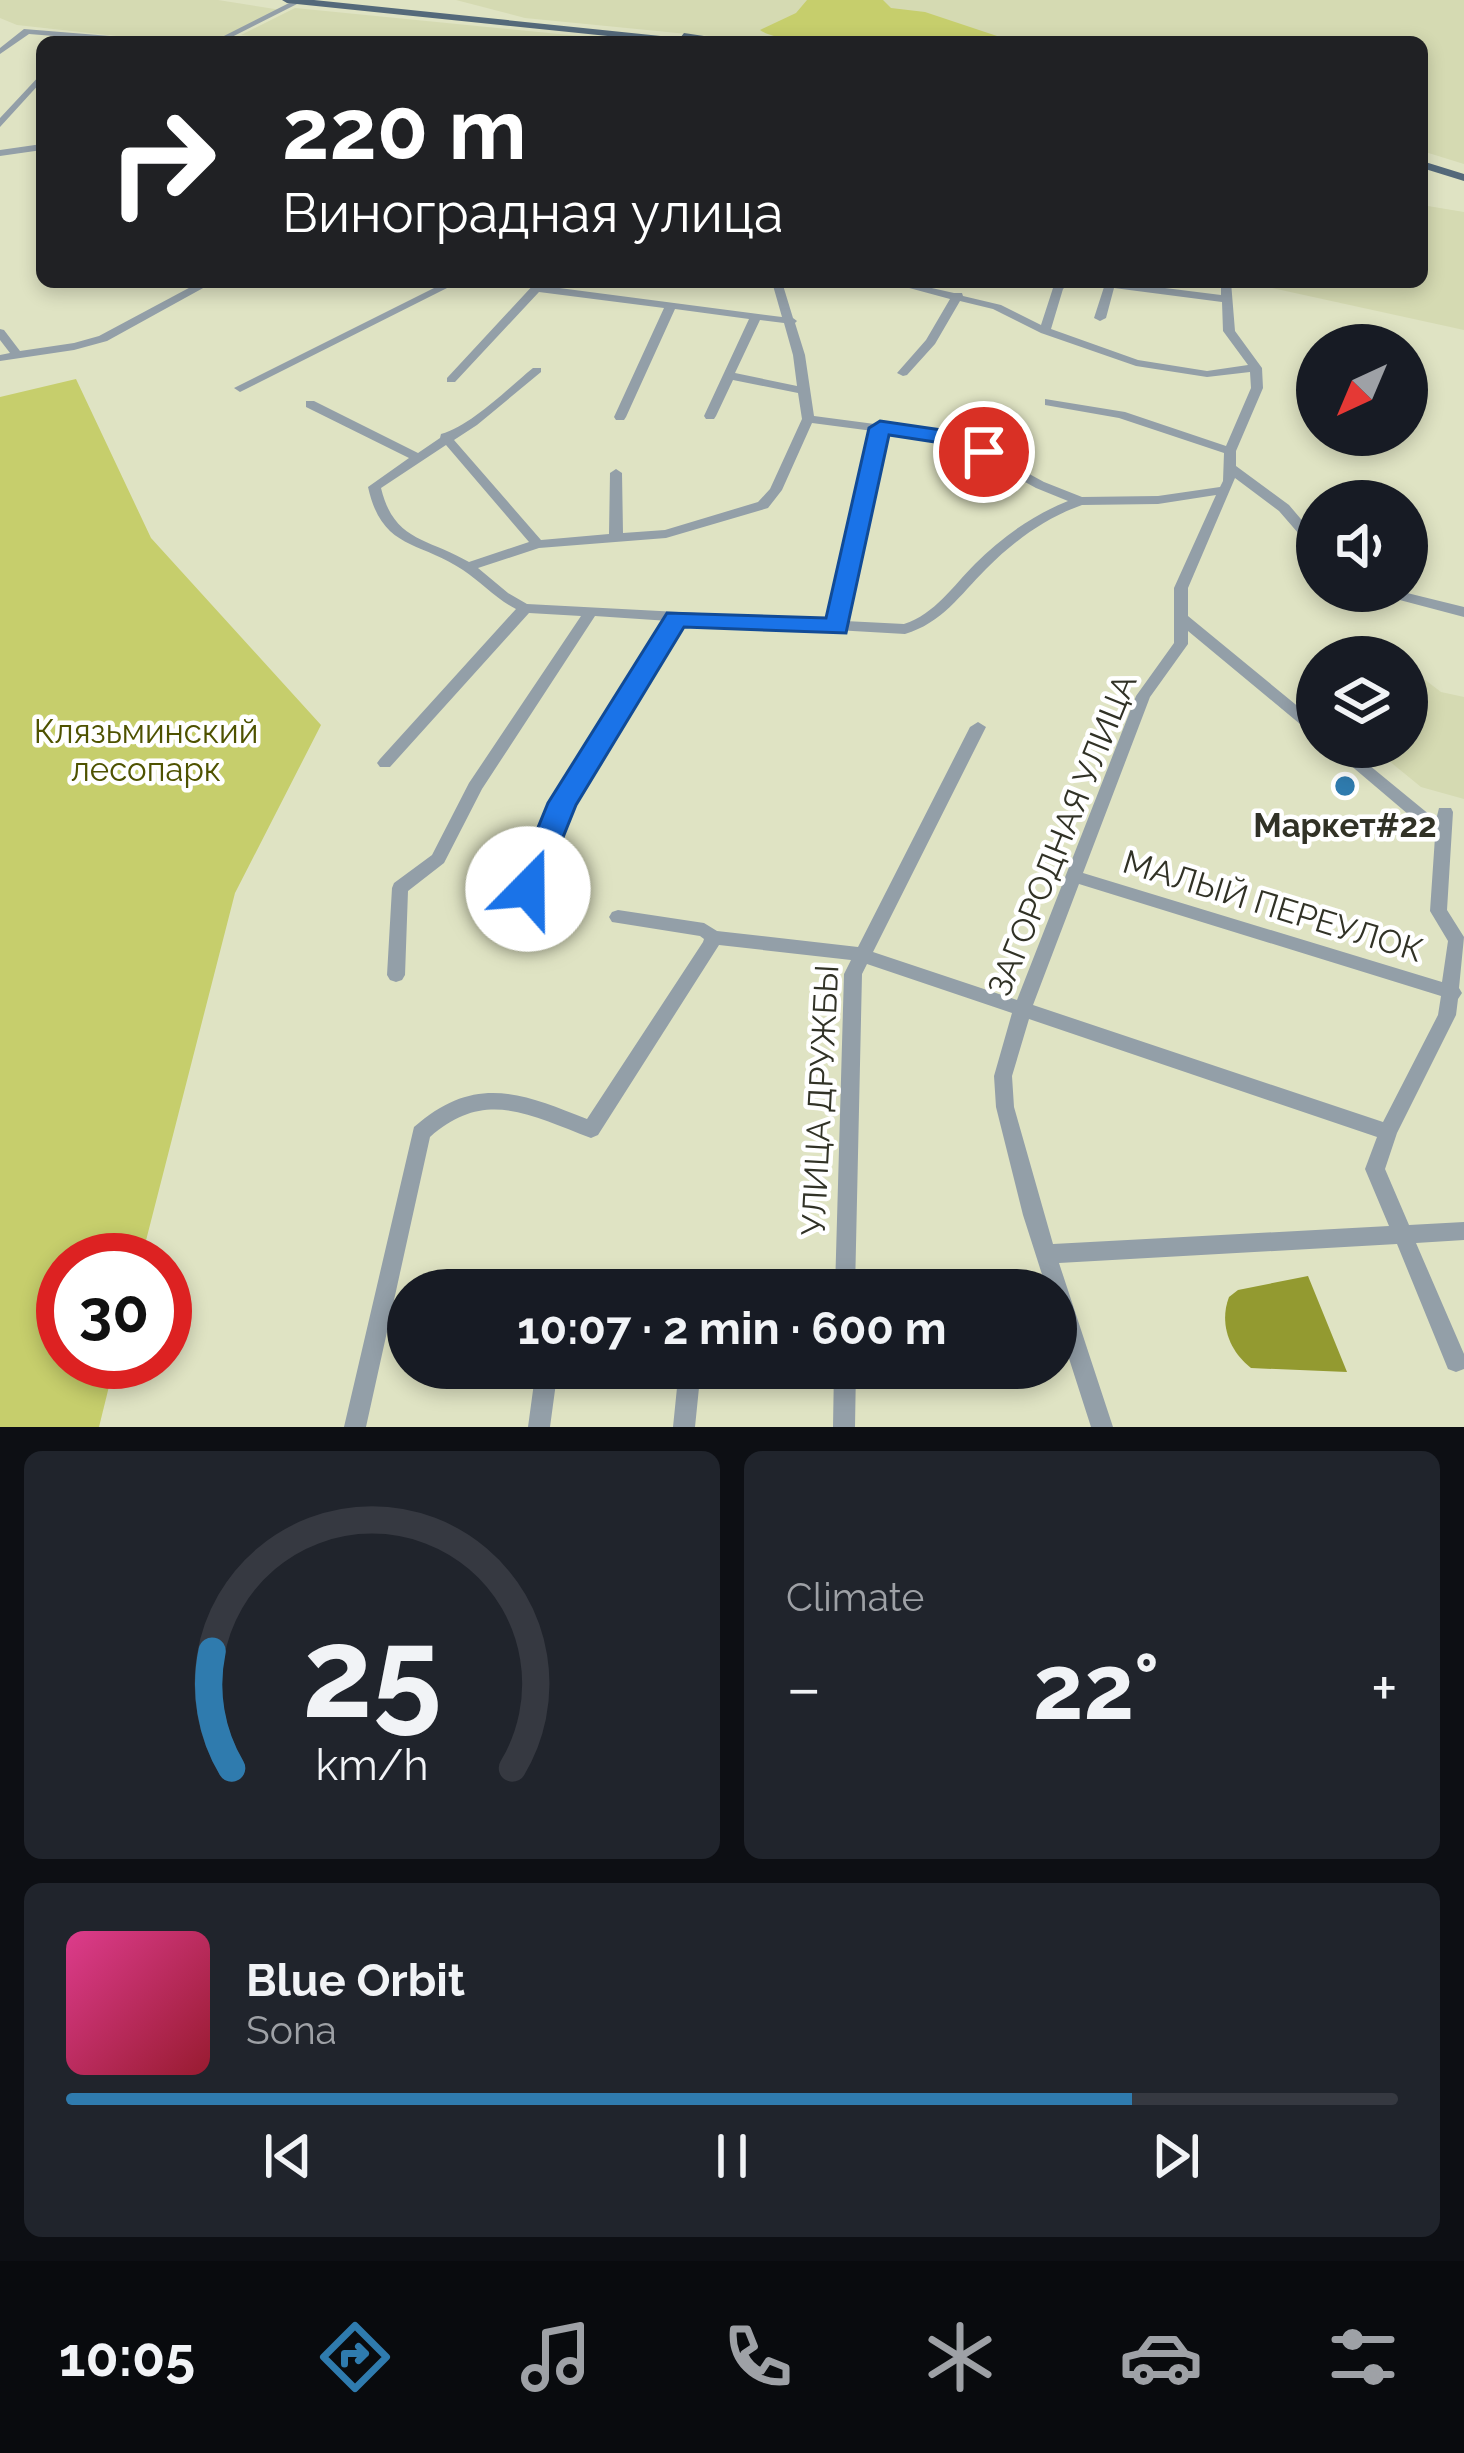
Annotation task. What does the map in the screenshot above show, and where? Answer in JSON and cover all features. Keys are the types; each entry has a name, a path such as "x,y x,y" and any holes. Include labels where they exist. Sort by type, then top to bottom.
{"main road":[{"path":"287,0 635,36"},
{"path":"335,0 681,36"},
{"path":"1428,163 1464,175"}],"street":[{"path":"240,36 299,1"},
{"path":"0,52 20,32 57,36"},
{"path":"0,124 36,83"},
{"path":"0,153 36,148"},
{"path":"0,358 55,353 117,333 194,288"},
{"path":"240,388 442,288"},
{"path":"451,380 536,288"},
{"path":"559,288 791,320"},
{"path":"469,567 538,544 665,534 763,505 776,490 808,419 791,320 779,288"},
{"path":"911,288 997,307 1045,331 1136,363 1207,374 1256,368 1229,331 1225,288"},
{"path":"1045,331 1058,288"},
{"path":"1100,318 1109,288"},
{"path":"1136,288 1224,298"},
{"path":"903,373 931,342 958,295"},
{"path":"620,417 671,305"},
{"path":"710,416 756,316"},
{"path":"0,332 17,354"},
{"name":"ЗАГОРОДНАЯ УЛИЦА","path":"1102,1427 1046,1254 1005,1107 1003,1076 1022,1011 1143,696 1181,644 1181,588 1225,490 1230,452 1257,388 1256,368"},
{"path":"537,370 472,422 374,487 377,501 404,541 469,567 503,600 525,608 905,629 926,622 986,560 1035,520 1080,501 1158,500 1225,490"},
{"path":"732,376 802,391"},
{"path":"1049,402 1121,415 1230,452"},
{"path":"310,404 416,457"},
{"path":"808,419 954,438 1080,501"},
{"path":"837,627 880,428"},
{"path":"445,437 538,544"},
{"path":"1230,468 1296,522"},
{"path":"616,472 616,537"},
{"path":"1428,603 1464,613"},
{"path":"385,763 525,608"},
{"path":"396,975 400,888 438,860 475,787 591,612"},
{"path":"1180,617 1296,713"},
{"path":"528,889 562,803 676,619"},
{"name":"УЛИЦА ДРУЖБЫ","path":"846,1269 853,974 859,954 978,727"},
{"path":"1362,768 1443,835"},
{"path":"1444,812 1438,911 1460,940 1453,993 1375,1169 1456,1361"},
{"name":"МАЛЫЙ ПЕРЕУЛОК","path":"1076,877 1453,993"},
{"path":"618,917 704,929 713,937 859,954 1388,1132"},
{"path":"355,1427 421,1132 450,1110 491,1097 591,1129 713,937"},
{"path":"1046,1254 1464,1231"},
{"path":"538,1427 544,1389"},
{"path":"684,1427 688,1389"},
{"path":"844,1427 845,1389"}],"shaded area":[{"path":"0,0 218,0 281,10 224,36 117,36 17,25 0,18"},
{"path":"456,0 1464,0 1464,164 1428,153 1428,36 708,36 525,18"},
{"path":"295,8 579,36 249,36 241,35"},
{"path":"1428,206 1464,212 1464,330 1272,288 1428,288"},
{"path":"1428,682 1441,692 1464,697 1464,799 1421,787 1398,768 1428,768"},
{"path":"1308,1276 1347,1372 1251,1368 1228,1336 1229,1297 1238,1290"}],"green space":[{"path":"807,0 883,0 891,8 925,12 997,36 775,36 760,30 796,13"},
{"name":"Клязьминский лесопарк","path":"76,379 151,538 321,725 235,893 148,1233 36,1233 36,1389 108,1389 99,1427 0,1427 0,397"}],"place":[{"name":"Маркет#22","path":"1345,786"}],"route":[{"path":"528,889 562,803 676,619 837,627 880,428 954,438 984,452"}]}
